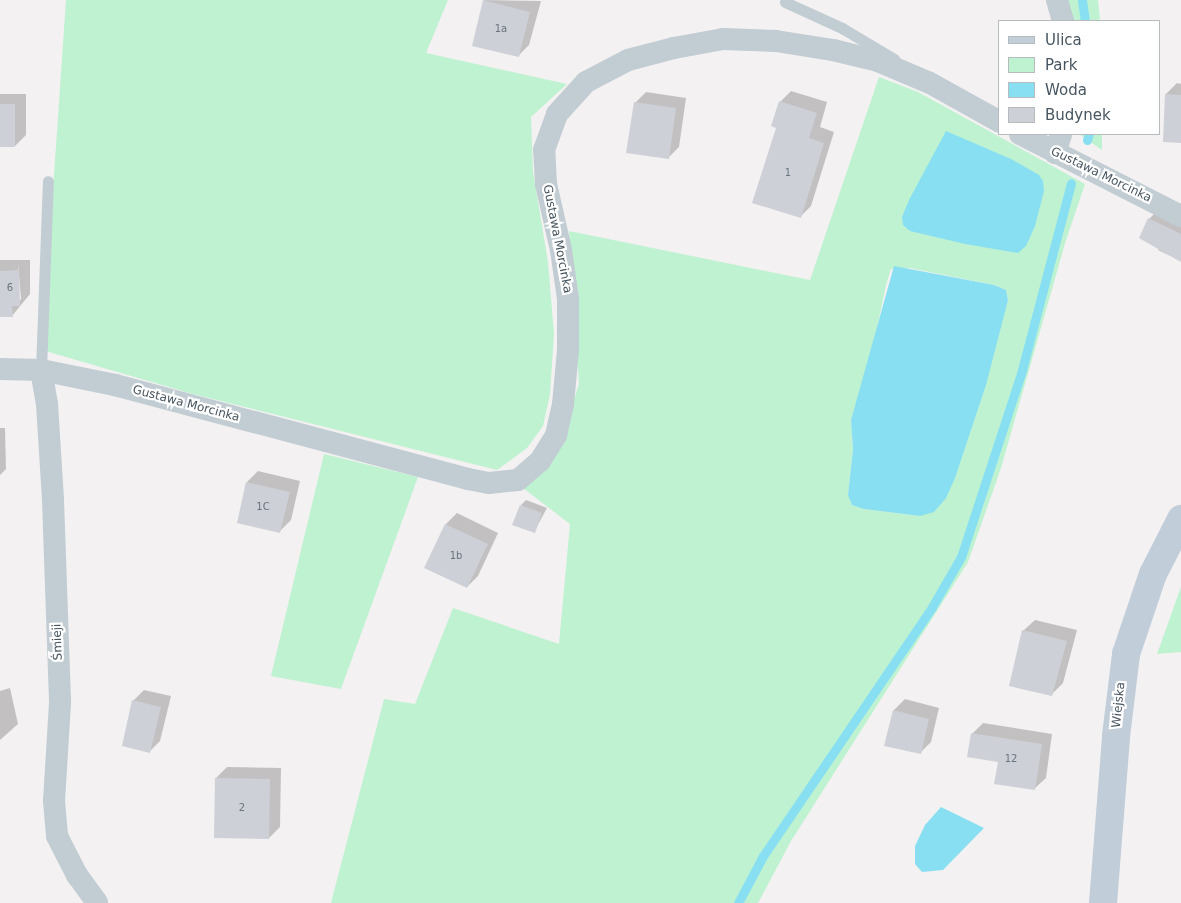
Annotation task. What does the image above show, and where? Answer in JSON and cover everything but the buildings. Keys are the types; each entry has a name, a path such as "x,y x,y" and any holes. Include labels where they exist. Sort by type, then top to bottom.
{"street":[{"path":"1057,0 1063,20"},
{"name":"Gustawa Morcinka","path":"0,369 42,370 115,385 489,484 518,480 540,461 556,435 563,404 568,350 568,299 561,250 546,184 544,150 557,114 586,82 628,60 723,39 776,41 833,50 878,62 915,77 998,121"},
{"name":"Gustawa Morcinka","path":"1024,135 1058,143 1181,216"},
{"name":"Śmieji","path":"42,370 47,404 54,510 60,703 54,801 57,836 77,875 97,903"},
{"name":"Wiejska","path":"1103,903 1116,729 1126,654 1153,574 1181,518"}],"lane":[{"path":"785,2 866,40 906,67 915,77"},
{"path":"42,370 48,181"}],"green space":[{"path":"66,0 448,0 426,53 567,84 531,117 533,172 548,262 554,334 550,394 543,426 527,448 497,470 193,394 42,350"},
{"path":"1067,0 1098,0 1100,20 1072,20"},
{"path":"879,77 918,92 1085,184 1066,240 1001,468 968,562 791,841 758,903 331,903 384,699 415,704 453,608 559,644 570,524 523,488 564,430 579,384 569,231 810,280","holes":["910,268 994,285 1006,290 1008,300 955,478 920,516 864,509 848,495 853,449 851,420 873,347 891,269"]},
{"path":"1080,135 1102,135 1102,150"},
{"path":"324,454 418,477 341,689 271,676"},
{"path":"1181,587 1181,652 1157,654"}],"water":[{"path":"946,131 1011,159 1039,175 1043,181 1044,191 1035,226 1026,246 1018,253 965,244 910,231 903,225 902,217 909,200"},
{"path":"894,266 994,285 1006,290 1008,300 986,385 955,478 946,498 934,512 920,516 864,509 852,505 848,495 853,449 851,420"},
{"path":"941,807 984,828 943,870 922,872 915,864 915,846 925,825"}],"waterway":[{"path":"1082,0 1085,20"},
{"path":"1087,140 1089,135"},
{"path":"738,903 763,856 932,607 961,557 1022,370 1071,183"}]}
